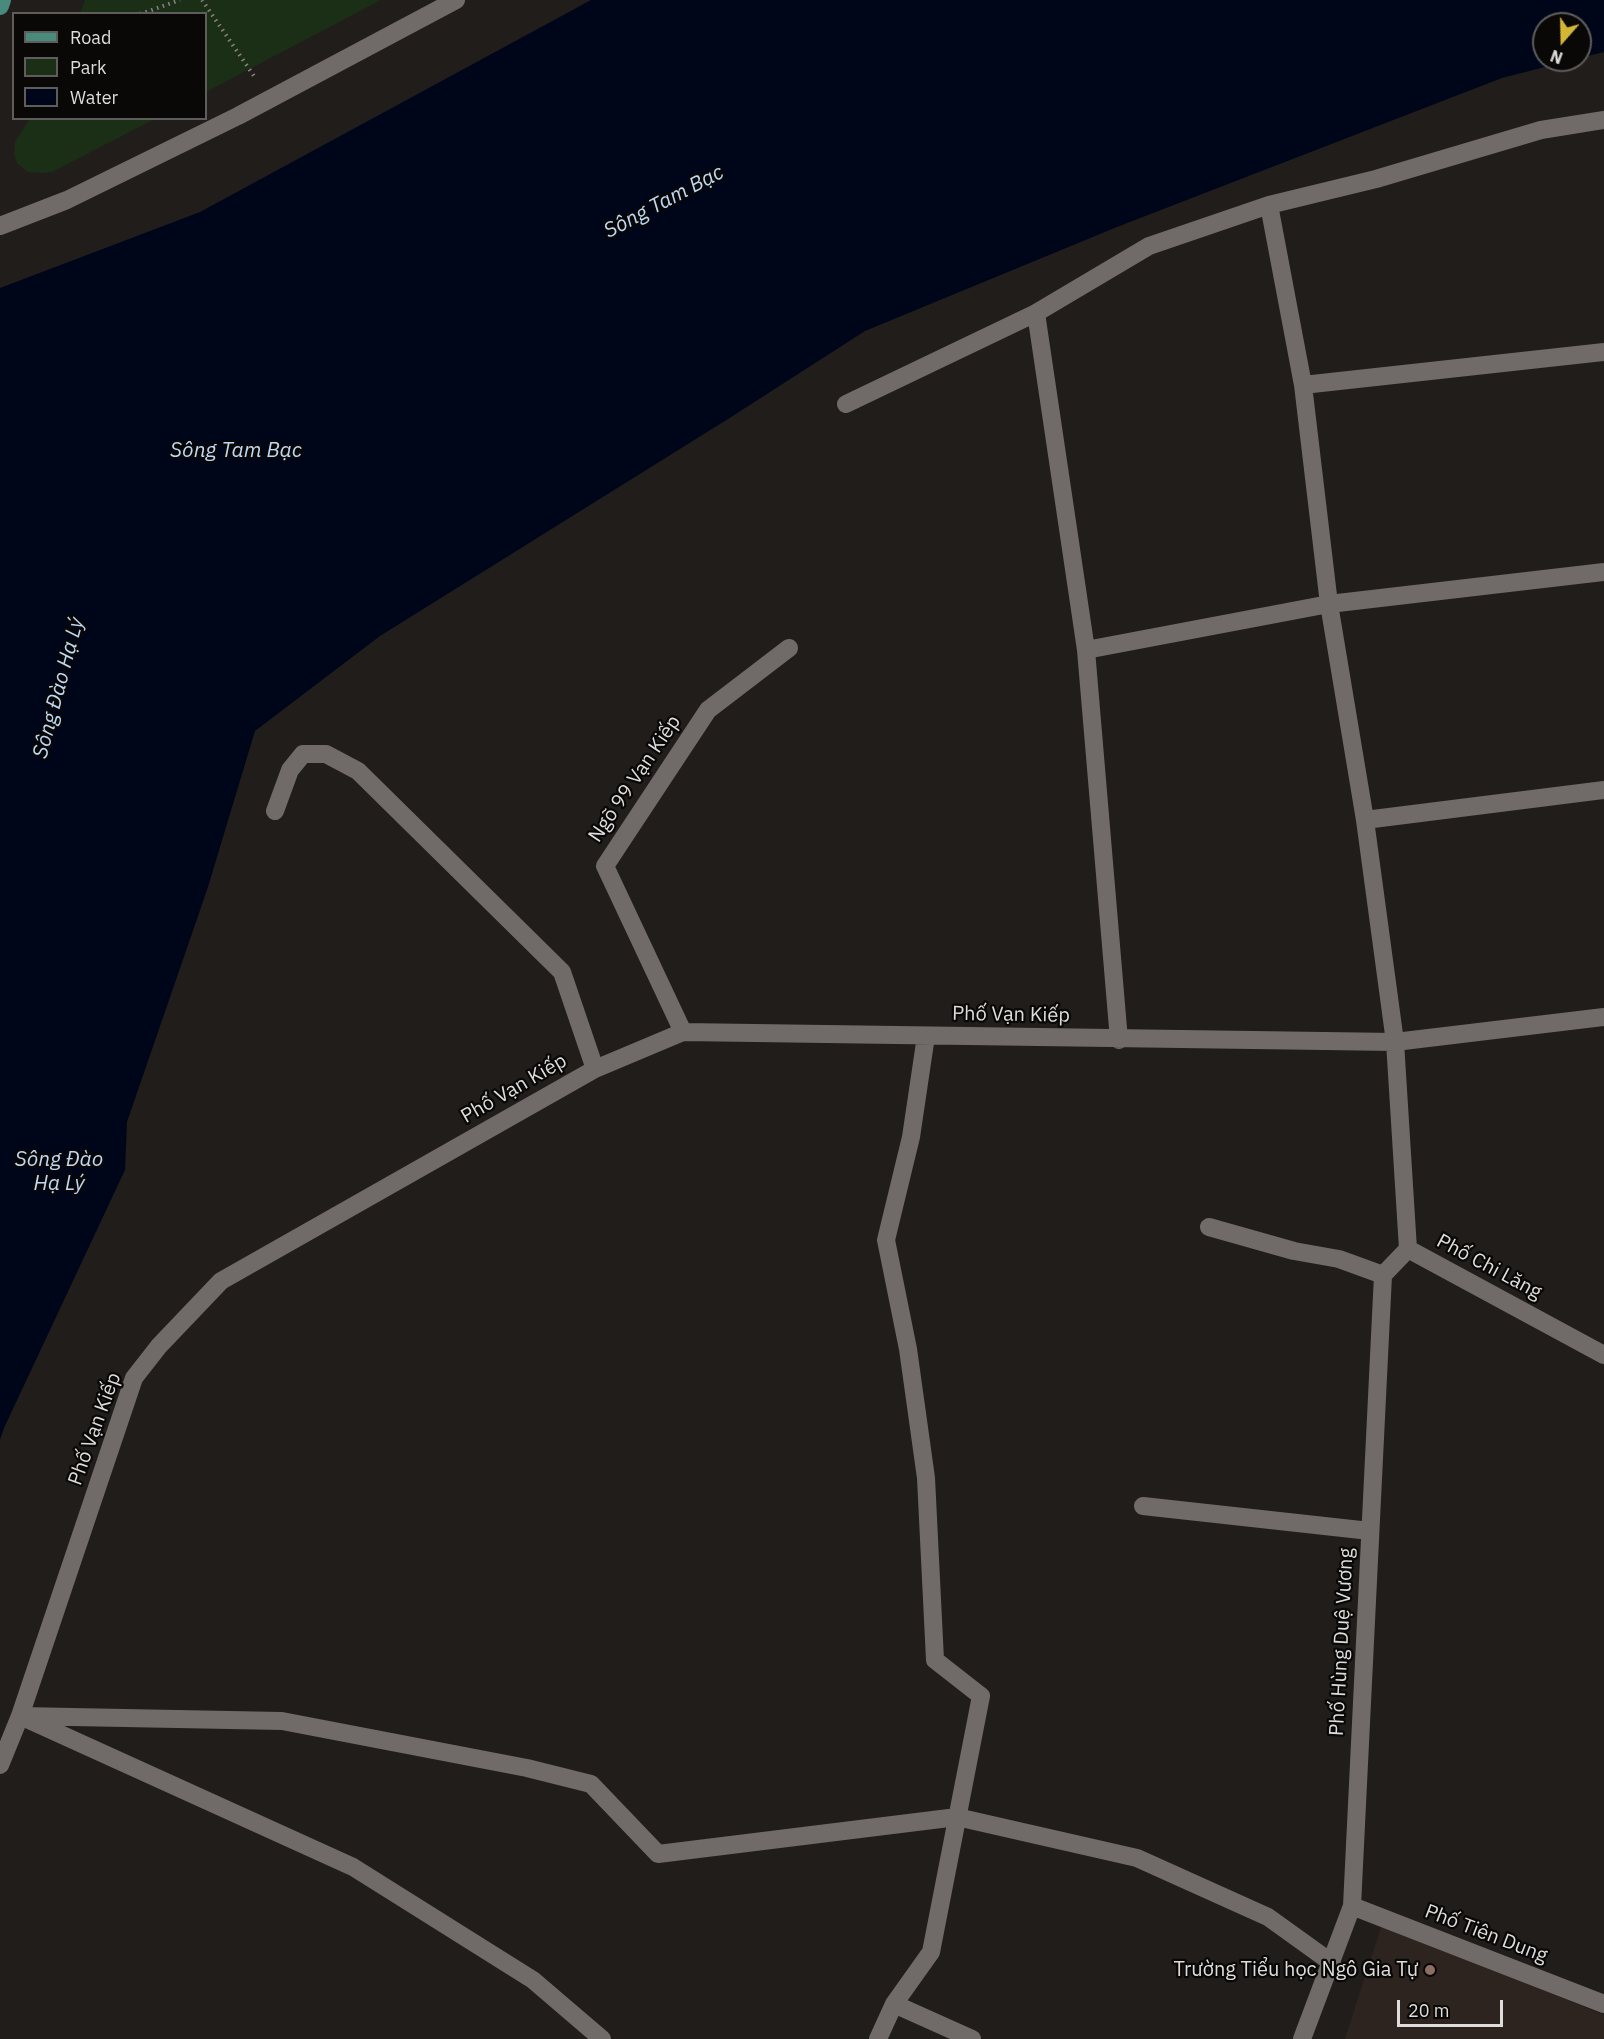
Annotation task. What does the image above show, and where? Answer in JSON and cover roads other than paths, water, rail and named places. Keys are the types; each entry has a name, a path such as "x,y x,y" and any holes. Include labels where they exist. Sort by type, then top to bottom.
{"main road":[{"path":"0,6 2,0"}],"street":[{"path":"0,226 67,200 238,116 456,0"},
{"path":"846,404 1036,313 1149,246 1269,205 1376,180 1541,130 1604,120"},
{"name":"Phố Chi Lăng","path":"1269,205 1303,385 1329,604 1365,820 1395,1042 1407,1249 1604,1355"},
{"path":"1036,313 1086,650 1119,1040"},
{"path":"1303,385 1604,352"},
{"path":"1086,650 1329,604 1604,572"},
{"name":"Ngõ 99 Vạn Kiếp","path":"683,1032 605,866 708,710 789,648"},
{"path":"275,811 290,770 303,754 327,754 358,771 562,972 595,1069"},
{"path":"1365,820 1604,790"},
{"name":"Phố Vạn Kiếp","path":"0,1765 20,1716 134,1378 159,1346 221,1281 595,1069 683,1032 1119,1040 1395,1042 1603,1023"},
{"path":"878,2039 894,2004 931,1952 981,1696 935,1660 926,1478 908,1349 886,1240 911,1137 926,1036"},
{"path":"1209,1227 1294,1251 1339,1259 1383,1275 1407,1249"},
{"name":"Phố Hùng Duệ Vương","path":"1302,2039 1352,1906 1383,1275"},
{"path":"1143,1506 1370,1531"},
{"path":"20,1716 282,1721 527,1768 591,1784 658,1854 957,1816 1137,1858 1268,1917 1332,1963"},
{"path":"20,1716 353,1867 533,1980 602,2039"},
{"name":"Phố Tiên Dung","path":"1352,1906 1604,2004"},
{"path":"894,2004 972,2039"}],"water":[{"name":"Sông Tam Bạc","path":"591,0 1604,0 1604,52 1592,55 1592,12 1532,12 1532,70 1502,78 1117,227 865,331 380,636 255,731 208,887 127,1122 125,1170 0,1440 0,288 200,212"}],"place":[{"name":"Trường Tiểu học Ngô Gia Tự","path":"1430,1970"}],"water label":[{"name":"Sông Đào Hạ Lý","path":"59,688"},
{"name":"Sông Đào Hạ Lý","path":"59,1172"}]}
